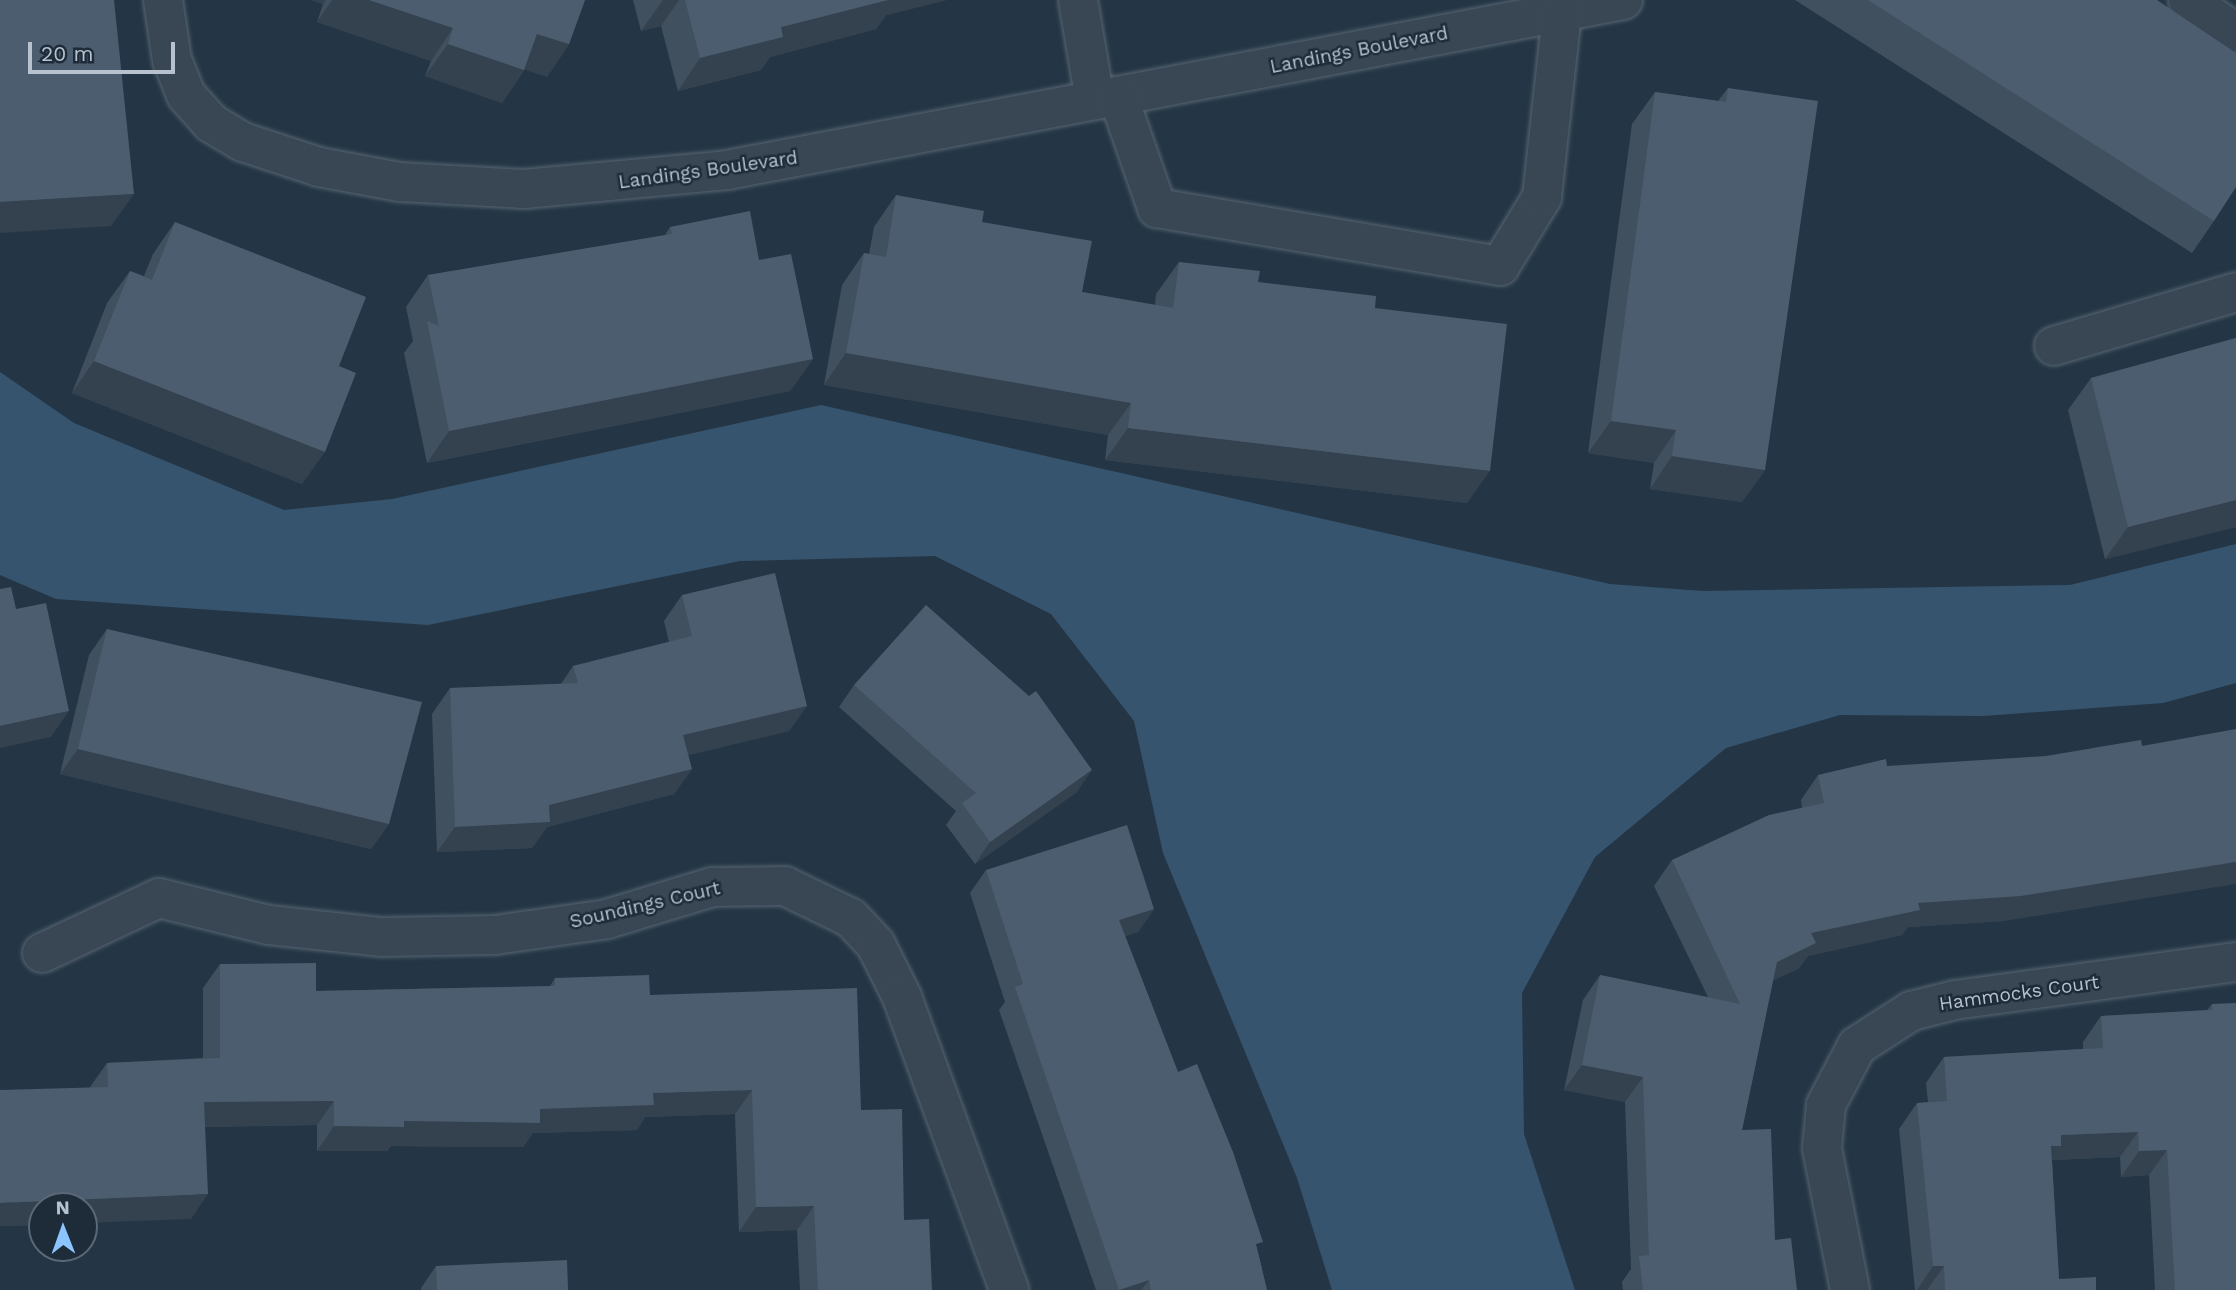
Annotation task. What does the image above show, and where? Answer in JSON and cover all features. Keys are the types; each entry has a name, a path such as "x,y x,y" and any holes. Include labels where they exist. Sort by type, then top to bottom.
{"street":[{"name":"Landings Boulevard","path":"163,0 172,60 187,95 211,123 243,142 318,167 400,182 524,189 647,182 1623,0"},
{"path":"1077,0 1106,98 1157,208 1500,266 1510,258 1542,197 1562,12"},
{"path":"2188,0 2236,33"},
{"path":"2054,346 2236,292"},
{"name":"Soundings Court","path":"42,953 159,898 269,925 382,937 482,935 607,919 712,887 785,886 851,918 876,945 902,997 1009,1290"},
{"name":"Hammocks Court","path":"1850,1290 1822,1148 1826,1105 1857,1046 1911,1011 1955,1000 2236,962"}],"water":[{"path":"0,372 74,423 284,510 392,499 821,405 1610,584 1703,591 2070,585 2236,544 2236,683 2163,703 1983,716 1840,715 1726,748 1595,857 1522,993 1524,1134 1575,1290 1332,1290 1297,1178 1163,853 1134,721 1051,614 935,556 740,561 428,625 56,599 0,575"}],"building":[{"path":"0,0 114,0 134,194 0,202"},
{"path":"369,0 585,0 569,44 537,34 524,70 448,44 453,28"},
{"path":"685,0 888,0 781,27 783,37 700,58"},
{"path":"1868,0 2157,0 2236,53 2236,187 2214,221"},
{"path":"1728,88 1818,101 1765,470 1672,456 1676,430 1611,421 1655,92 1726,102"},
{"path":"896,195 984,211 982,222 1092,241 1082,292 1173,308 1179,262 1260,271 1258,282 1376,296 1375,308 1507,324 1490,471 1128,428 1131,403 846,353 864,253 886,257"},
{"path":"750,211 759,260 791,254 813,359 449,431 427,321 439,326 428,275 672,234 670,227"},
{"path":"175,222 366,297 339,366 356,373 325,452 94,361 130,271 152,280"},
{"path":"2236,338 2236,500 2128,527 2091,378"},
{"path":"775,573 807,706 683,735 692,769 549,805 550,822 455,827 450,688 578,683 573,666 692,636 682,595"},
{"path":"11,587 16,609 46,603 69,711 0,726 0,589"},
{"path":"926,605 1029,696 1036,691 1092,770 990,842 962,803 976,793 854,685"},
{"path":"107,629 422,702 389,824 78,749"},
{"path":"2236,729 2236,862 2021,896 1918,903 1920,910 1811,933 1816,943 1777,962 1742,1130 1771,1129 1775,1240 1791,1238 1797,1290 1643,1290 1639,1256 1649,1255 1643,1077 1582,1065 1600,975 1740,1004 1672,860 1769,815 1824,803 1818,775 1886,759 1887,766 2046,756 2141,740 2142,746"},
{"path":"1127,825 1154,909 1119,920 1178,1072 1197,1064 1233,1152 1263,1242 1256,1244 1267,1290 1151,1290 1149,1280 1119,1290 1015,987 1023,984 986,870"},
{"path":"316,963 316,991 555,986 555,978 649,975 650,995 857,988 861,1110 902,1109 904,1220 929,1219 932,1290 818,1290 814,1206 756,1207 752,1090 653,1093 654,1105 540,1109 540,1123 404,1121 404,1127 334,1126 334,1101 204,1102 208,1194 98,1199 98,1192 28,1192 28,1202 0,1203 0,1090 108,1087 107,1063 220,1058 220,964"},
{"path":"2236,1003 2236,1290 2175,1290 2167,1150 2139,1151 2138,1132 2061,1135 2061,1146 2051,1146 2059,1279 2096,1277 2096,1290 1945,1290 1944,1266 1933,1266 1917,1103 1947,1101 1944,1057 2103,1048 2101,1016 2212,1010 2212,1004"},
{"path":"567,1260 568,1290 437,1290 436,1266"}]}
